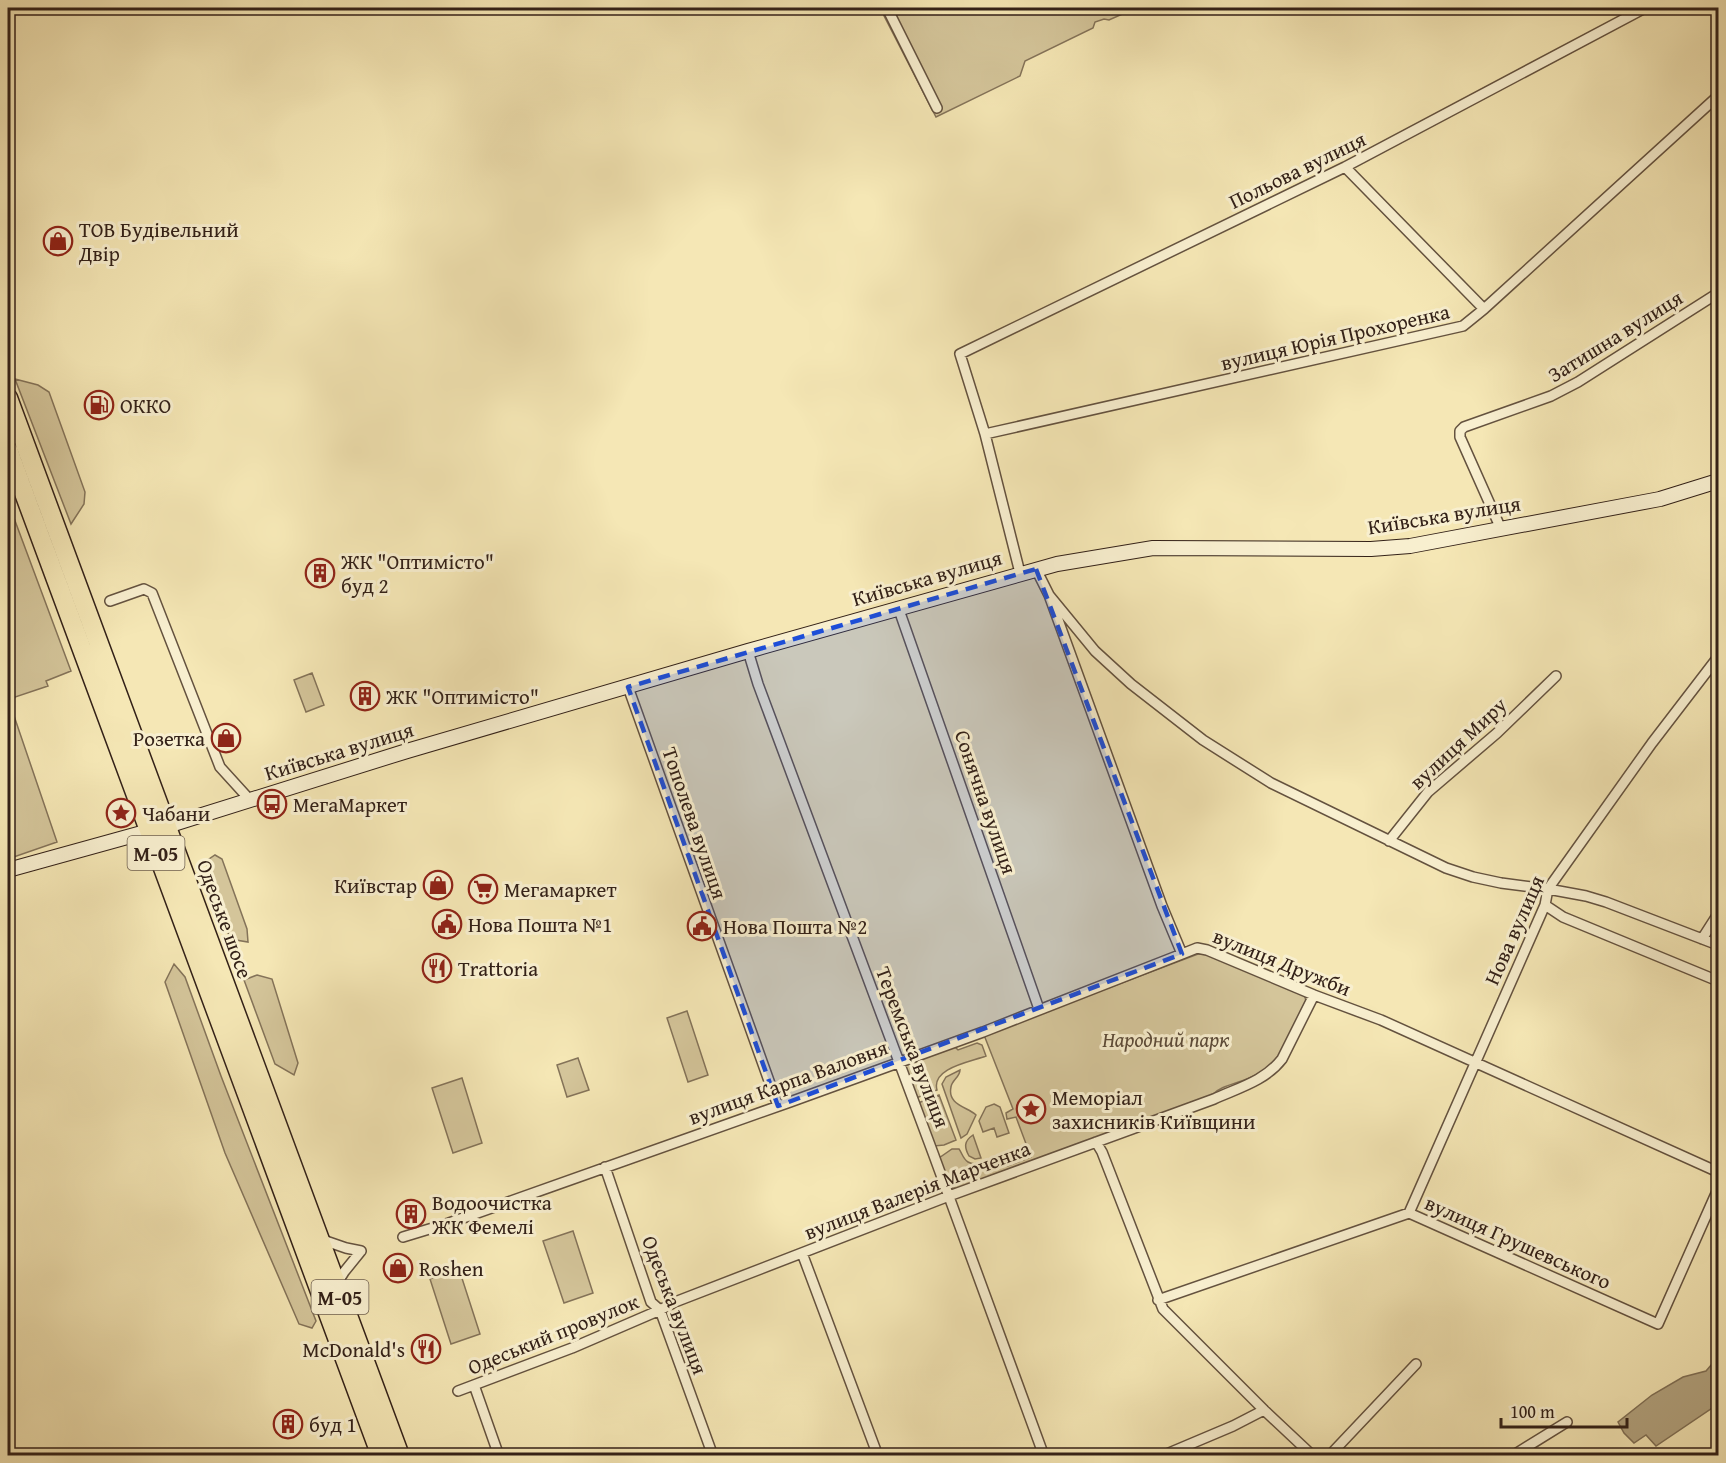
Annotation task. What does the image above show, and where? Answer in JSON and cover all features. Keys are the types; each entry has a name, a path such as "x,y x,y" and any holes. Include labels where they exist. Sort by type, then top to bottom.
{"highway":[{"name":"Одеське шосе","path":"8,398 320,1239 336,1285 354,1358"},
{"name":"Одеське шосе","path":"8,450 148,831 354,1358"},
{"name":"М-05","path":"354,1358 381,1455"},
{"name":"М-05","path":"354,1358 400,1455"}],"street":[{"path":"887,8 937,108"},
{"name":"Польова вулиця","path":"985,434 960,354 1345,167 1645,8"},
{"name":"вулиця Юрія Прохоренка","path":"985,434 1463,326 1719,96"},
{"path":"1345,167 1484,309"},
{"name":"Затишна вулиця","path":"1501,529 1460,437 1460,431 1464,427 1551,396 1578,382 1719,293"},
{"path":"985,434 1020,573"},
{"name":"Київська вулиця","path":"8,870 167,826 407,751 1036,568 1153,548 1371,549 1410,546 1660,499 1719,481"},
{"path":"1036,568 1049,595 1095,651 1131,684 1203,740 1271,783 1446,868 1501,883 1586,896 1719,945"},
{"path":"110,601 144,589 152,593 220,767 250,800"},
{"name":"вулиця Дружби","path":"1049,595 1162,906 1182,954 1197,948 1207,950 1381,1020 1719,1172"},
{"name":"Сонячна вулиця","path":"898,607 1039,1009"},
{"name":"Теремська вулиця","path":"748,651 1044,1455"},
{"name":"Нова вулиця","path":"1409,1214 1545,905 1548,889 1652,743 1719,657"},
{"name":"вулиця Миру","path":"1389,841 1428,792 1497,733 1556,676"},
{"name":"Тополева вулиця","path":"628,687 778,1106"},
{"path":"1545,905 1563,916 1719,981"},
{"path":"1702,939 1719,914"},
{"name":"вулиця Карпа Валовня","path":"403,1237 983,1032 1182,954"},
{"name":"вулиця Валерія Марченка","path":"660,1310 675,1302 949,1196 1252,1083 1275,1068 1282,1059 1314,994"},
{"path":"1096,1142 1102,1152 1163,1309 1264,1410 1313,1455"},
{"name":"Одеська вулиця","path":"605,1167 651,1302 660,1310 713,1455"},
{"name":"вулиця Грушевського","path":"1158,1300 1409,1214 1658,1324 1719,1189"},
{"path":"320,1239 361,1251 336,1285"},
{"path":"802,1253 878,1455"},
{"name":"Одеський провулок","path":"458,1391 572,1348 660,1310"},
{"path":"1329,1455 1416,1364"},
{"path":"474,1385 499,1455"},
{"path":"1162,1455 1224,1430 1264,1410"},
{"path":"1512,1455 1567,1422"}],"highlighted area":[{"path":"1036,569 1182,954 778,1106 628,687"}],"green space":[{"path":"880,8 1136,8 1109,20 1095,22 1093,28 1025,61 1020,76 936,117"},
{"path":"15,379 38,385 49,392 85,492 84,504 71,524"},
{"path":"8,502 71,671 46,681 48,686 15,697 11,707 57,842 8,859 8,644 14,644 8,634"},
{"path":"312,673 324,705 306,712 294,680"},
{"path":"215,855 222,859 247,929 248,942 230,939 206,861"},
{"name":"Народний парк","path":"1198,954 1206,954 1300,992 1305,997 1306,1001 1278,1057 1271,1064 1256,1075 1223,1087 1212,1095 958,1189 951,1187 939,1158 952,1149 959,1149 968,1162 976,1164 1003,1156 1007,1166 1031,1157 1016,1117 1007,1119 1006,1113 1013,1109 984,1035"},
{"path":"174,964 185,977 316,1321 312,1328 299,1324 225,1153 165,982"},
{"path":"257,975 272,979 298,1063 294,1075 275,1064 244,980"},
{"path":"687,1011 708,1075 688,1082 667,1018"},
{"path":"977,1043 982,1045 986,1056 946,1071 937,1082 937,1090 916,1098 905,1065 954,1046 958,1050"},
{"path":"578,1058 589,1090 567,1097 557,1065"},
{"path":"960,1070 952,1085 952,1098 976,1115 967,1134 961,1138 942,1084 946,1077"},
{"path":"462,1078 482,1143 453,1153 432,1088"},
{"path":"939,1095 956,1140 934,1146 918,1103"},
{"path":"994,1104 1000,1107 1009,1133 997,1137 994,1128 983,1132 979,1121 986,1107"},
{"path":"973,1135 981,1158 975,1159 969,1156 966,1150 966,1142"},
{"path":"573,1231 593,1293 564,1303 543,1241"},
{"path":"459,1269 480,1334 451,1344 430,1279"}],"shaded area":[{"path":"1718,1357 1718,1404 1656,1446 1646,1435 1634,1443 1624,1433 1618,1422 1652,1395 1683,1377 1706,1371"}],"place":[{"name":"ТОВ Будівельний Двір","path":"58,241"},
{"name":"ОККО","path":"99,405"},
{"name":"ЖК \"Оптимісто\" буд 2","path":"320,573"},
{"name":"ЖК \"Оптимісто\"","path":"365,696"},
{"name":"Розетка","path":"226,738"},
{"name":"МегаМаркет","path":"272,804"},
{"name":"Чабани","path":"121,813"},
{"name":"Київстар","path":"438,885"},
{"name":"Мегамаркет","path":"483,889"},
{"name":"Нова Пошта №1","path":"447,924"},
{"name":"Нова Пошта №2","path":"702,926"},
{"name":"Trattoria","path":"437,968"},
{"name":"Меморіал захисників Київщини","path":"1031,1109"},
{"name":"Водоочистка ЖК Фемелі","path":"411,1214"},
{"name":"Roshen","path":"398,1268"},
{"name":"McDonald's","path":"426,1349"},
{"name":"буд 1","path":"288,1424"}]}
